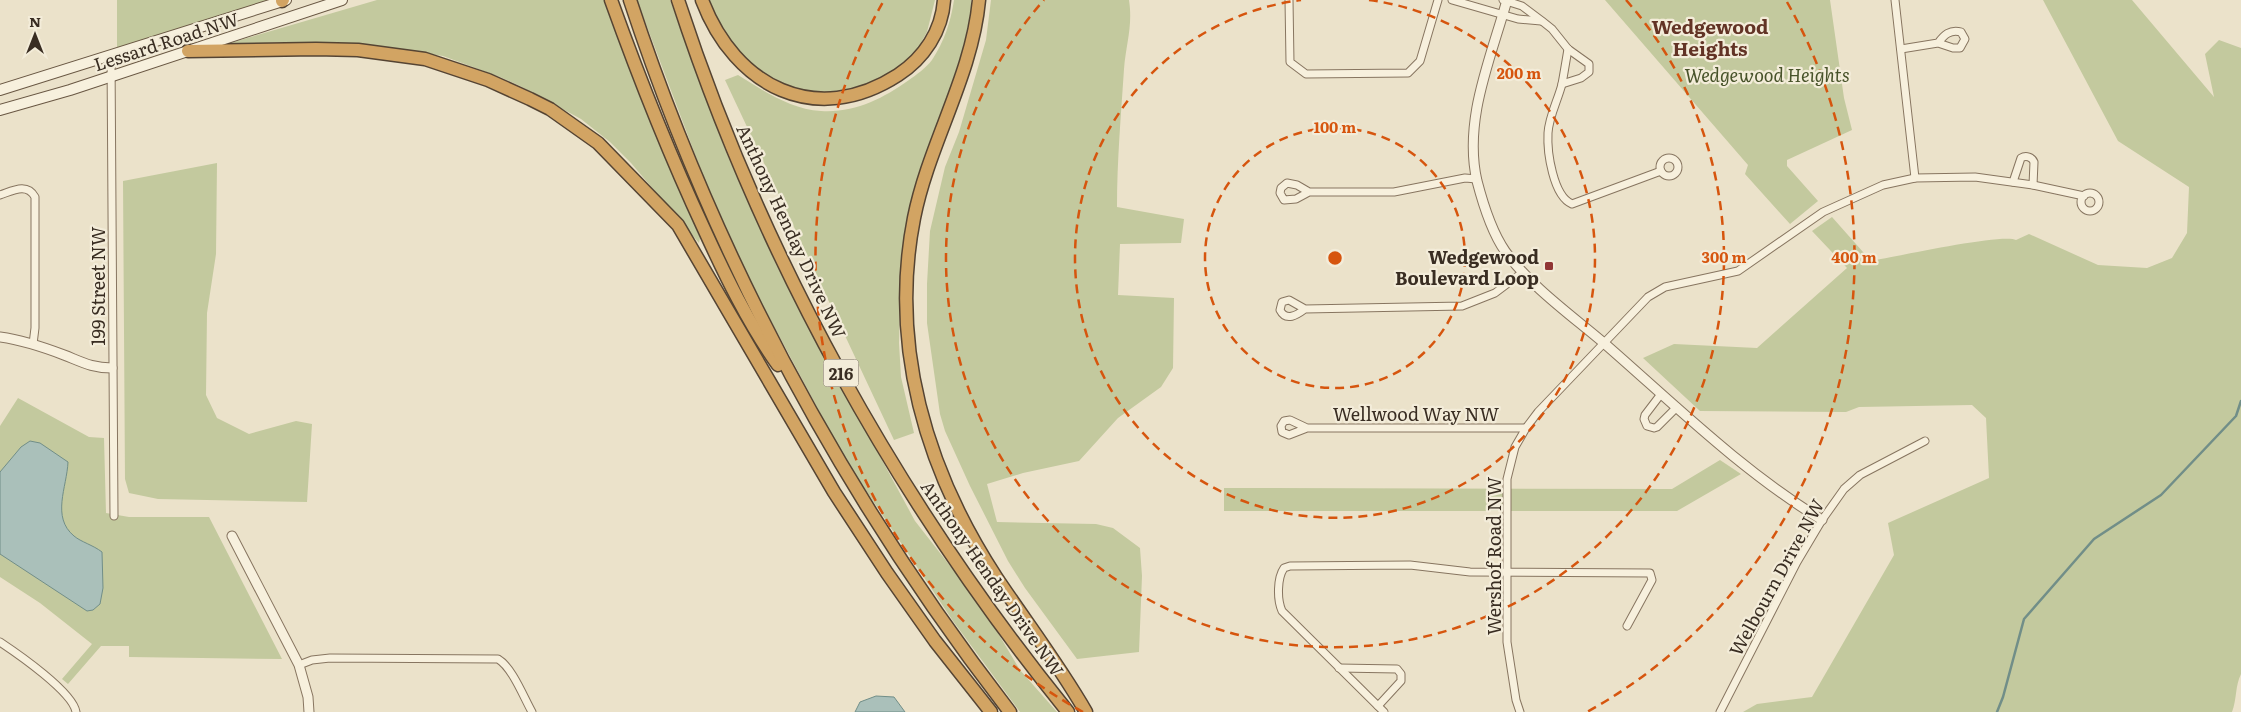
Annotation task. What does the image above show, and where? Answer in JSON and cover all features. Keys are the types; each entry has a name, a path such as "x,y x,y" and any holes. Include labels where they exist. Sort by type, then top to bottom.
{"highway":[{"path":"611,0 637,72 674,164 724,271 768,351 810,410"},
{"name":"216","path":"630,0 662,92 702,193 765,327 810,410 887,540 929,603 1010,712"},
{"name":"Anthony Henday Drive NW","path":"678,0 710,92 762,215 816,326 861,410 949,551 1068,712"},
{"path":"702,0 720,39 736,59 756,76 788,93 827,100 871,91 910,67 933,40 944,0"},
{"path":"979,0 974,37 932,153 914,217 908,254 906,300 906,333 911,369 921,412 938,464 958,511 995,575 1072,688 1086,712"},
{"path":"188,51 358,50 425,59 488,80 530,99 550,109 598,143 678,225 834,492 935,641 991,712"}],"main road":[{"name":"Lessard Road NW","path":"0,90 284,0"},
{"name":"Lessard Road NW","path":"0,110 111,76 342,0"}],"street":[{"path":"1289,0 1290,62 1306,74 1408,73 1420,61 1438,0"},
{"path":"1452,0 1518,19 1542,21"},
{"path":"1562,84 1580,78 1589,72 1589,64 1568,49 1552,29 1542,21 1522,6 1506,0 1476,106 1474,145 1477,179 1491,224 1504,250 1523,272 1676,407 1753,472 1822,520"},
{"path":"1895,0 1915,178"},
{"path":"1901,49 1938,43"},
{"path":"1568,49 1562,84 1548,132 1551,164 1559,193 1565,201 1572,204 1660,171"},
{"name":"199 Street NW","path":"111,56 114,516"},
{"path":"2013,182 2018,161 2026,156 2034,162 2032,185"},
{"name":"Wershof Road NW","path":"1520,712 1516,700 1507,642 1508,472 1514,448 1526,428 1648,297 1665,287 1738,271 1823,212 1883,185 1915,178 1975,177 2032,185 2084,196"},
{"path":"1309,192 1394,192 1466,178 1477,179"},
{"path":"0,195 24,188 32,192 35,197 35,328 33,344"},
{"path":"1305,309 1462,306 1495,293 1523,272"},
{"path":"0,337 33,344 91,367 112,368"},
{"path":"1662,394 1645,415 1644,419 1647,426 1658,427 1676,407"},
{"name":"Wellwood Way NW","path":"1307,428 1526,428"},
{"name":"Welbourn Drive NW","path":"1720,712 1797,562 1822,520 1844,489 1855,478 1925,441"},
{"path":"232,536 299,665 310,712"},
{"path":"1384,712 1280,608 1279,578 1284,568 1290,566 1410,566 1462,572 1650,573 1652,580 1627,626"},
{"path":"0,642 33,665 72,700 76,712"},
{"path":"299,665 312,660 330,658 498,660 503,662 532,712"},
{"path":"1340,668 1397,669 1401,674 1401,681 1378,706"}],"green space":[{"path":"117,0 268,0 117,50"},
{"path":"377,0 604,0 700,238 699,243 631,163 610,142 581,119 500,77 443,56 393,48 282,42 235,45 230,43"},
{"path":"637,0 670,0 726,152 777,266 915,521 983,608 1020,670 1057,712 1020,712 953,621 843,456 752,285 705,181"},
{"path":"708,0 935,0 927,32 913,57 904,66 858,90 826,93 790,89 750,68 717,21"},
{"path":"954,0 971,0 971,11 963,49 907,227 901,264 899,343 901,377 914,433 894,440 725,80 738,75 788,103 810,110 833,111 857,107 878,99 899,87 930,63 946,31"},
{"path":"991,0 1129,0 1130,27 1124,69 1118,155 1117,207 1184,219 1181,243 1120,244 1118,295 1174,298 1173,368 1161,387 1118,418 1079,461 1023,473 987,484 997,522 1096,524 1113,528 1140,548 1142,576 1139,652 1077,659 1025,588 1008,561 970,486 945,431 940,414 927,323 930,231 945,167 959,132 986,40"},
{"name":"Wedgewood Heights","path":"1605,0 1830,0 1844,98 1852,130 1787,160 1787,166 1818,201 1790,224 1745,174 1748,165"},
{"path":"2043,0 2132,0 2214,97 2205,54 2219,40 2241,48 2241,674 2232,712 1743,712 1757,704 1812,697 1894,555 1888,523 1989,478 1986,418 1972,405 1859,407 1846,412 1700,411 1643,358 1674,344 1757,348 1847,268 1812,231 1832,217 1871,261 1970,243 1991,240 2016,240 2029,234 2098,265 2147,268 2172,258 2187,233 2189,187 2118,141"},
{"path":"217,163 216,254 207,313 206,395 217,418 249,434 296,421 312,424 307,502 158,499 129,493 125,479 123,181"},
{"path":"18,398 89,437 104,438 106,513 129,517 209,517 282,659 129,657 129,646 101,646 68,684 62,679 92,644 40,603 0,577 0,426"},
{"path":"1720,460 1741,474 1677,511 1224,511 1224,488 1672,489"}],"water":[{"path":"30,441 40,443 68,462 62,501 63,520 74,536 102,552 103,588 100,604 93,610 87,611 0,554 0,472 21,447"},
{"path":"876,696 894,697 905,712 855,712 860,702"}],"waterway":[{"path":"1997,712 2003,697 2024,619 2094,539 2161,495 2236,416 2241,401"}],"place":[{"name":"Wedgewood Boulevard Loop","path":"1549,266"}],"district":[{"name":"Wedgewood Heights","path":"1710,37"}]}
